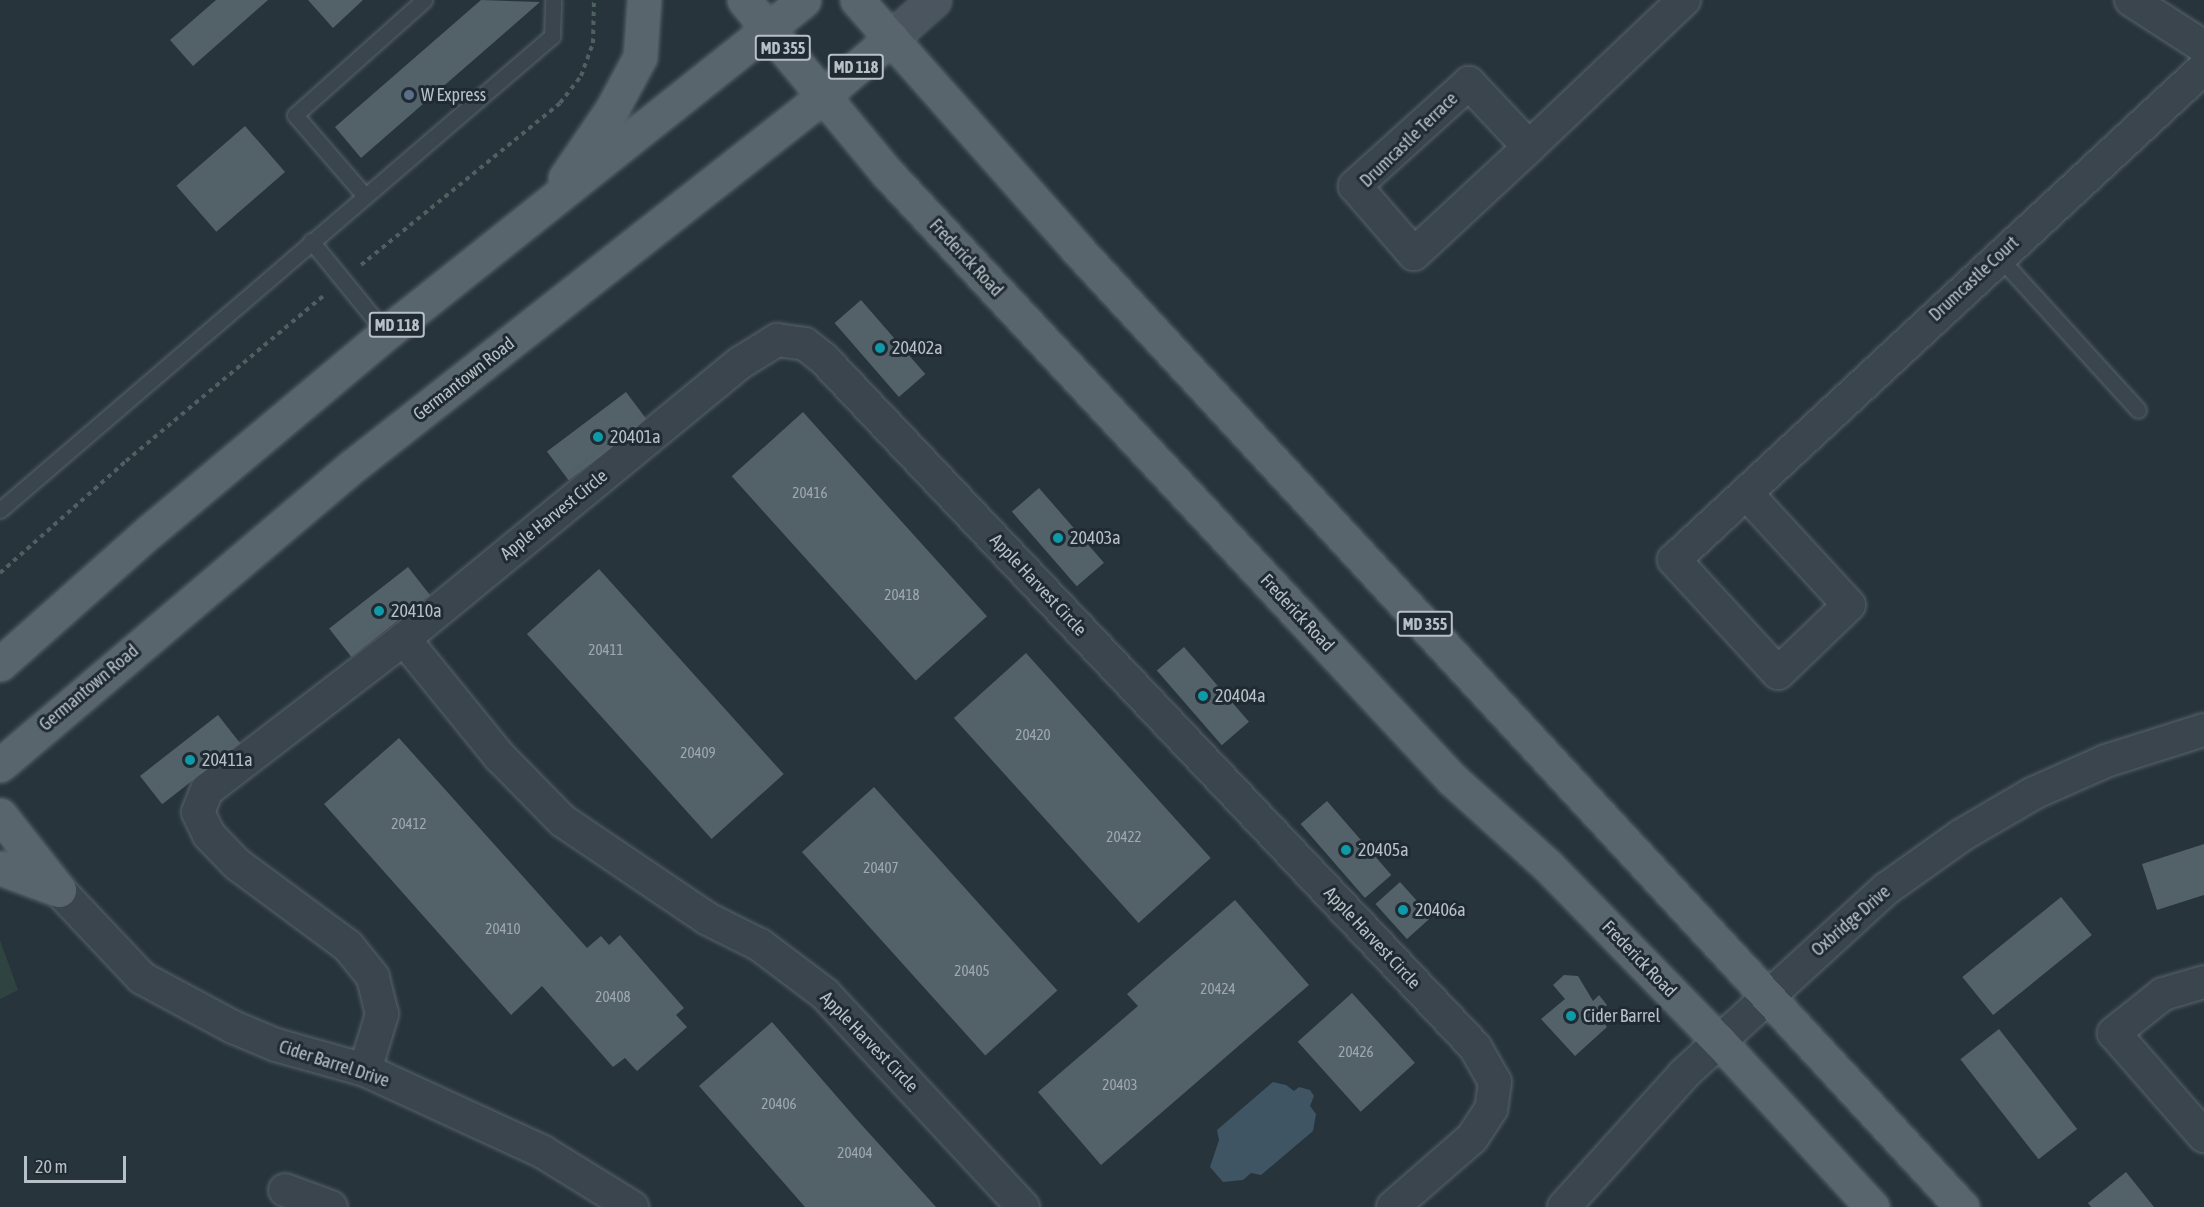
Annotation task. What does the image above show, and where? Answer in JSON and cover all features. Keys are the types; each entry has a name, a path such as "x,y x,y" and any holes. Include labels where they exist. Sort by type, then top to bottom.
{"main road":[{"path":"547,204 612,109 640,57 644,0"},
{"name":"Frederick Road","path":"744,0 822,97 906,193 1452,779 1547,865 1719,1041 1872,1207"},
{"name":"MD 118","path":"0,663 150,531 386,333 804,0"},
{"name":"MD 355","path":"857,0 1078,250 1768,993 1962,1207"},
{"name":"Germantown Road","path":"0,765 354,465 822,97 891,38"},
{"path":"0,815 59,890"},
{"path":"0,868 59,890"}],"street":[{"name":"Germantown Road","path":"891,38 934,0"},
{"name":"Drumcastle Terrace","path":"1528,147 1469,83 1355,186 1414,254 1528,147 1684,0"},
{"path":"2131,0 2204,47"},
{"name":"Drumcastle Court","path":"1746,493 1849,605 1778,673 1674,560 1998,256 2204,68"},
{"name":"Apple Harvest Circle","path":"365,1070 382,1014 373,977 348,946 238,865 209,835 198,812 207,790 404,639 740,363 777,340 805,344 824,359 1475,1047 1495,1082 1491,1109 1473,1138 1393,1207"},
{"name":"Apple Harvest Circle","path":"404,639 500,757 563,822 708,920 760,945 825,994 1023,1207"},
{"name":"Oxbridge Drive","path":"1564,1207 1613,1149 1719,1041 1768,993 1887,890 1962,835 2034,793 2106,761 2204,730"},
{"name":"Cider Barrel Drive","path":"59,890 142,978 276,1045 365,1070 543,1152 632,1207"},
{"path":"2204,982 2163,994 2114,1033 2204,1136"},
{"path":"285,1190 331,1207"}],"lane":[{"path":"365,196 295,115 424,0"},
{"path":"0,510 552,36 553,0"},
{"path":"311,242 386,333"},
{"path":"1998,256 2138,410"}],"path":[{"path":"0,573 126,461 560,104 581,76 593,43 594,0"}],"green space":[{"path":"0,940 18,990 0,999"}],"water":[{"path":"1273,1082 1286,1085 1294,1091 1299,1087 1310,1090 1314,1096 1310,1106 1316,1114 1313,1131 1261,1175 1251,1173 1243,1180 1223,1182 1210,1167 1219,1140 1217,1130"}],"building":[{"path":"216,0 268,0 193,66 170,40"},
{"path":"308,0 363,0 333,28"},
{"path":"481,0 540,2 361,158 335,127"},
{"path":"245,126 285,172 216,232 176,186"},
{"name":"20402a","path":"861,300 925,374 899,397 835,323"},
{"name":"20401a","path":"626,392 648,421 569,480 547,452"},
{"path":"803,412 987,616 916,681 732,476"},
{"name":"20403a","path":"1039,488 1104,563 1077,586 1012,512"},
{"name":"20410a","path":"408,567 430,595 351,657 329,629"},
{"path":"599,569 784,774 712,839 527,634"},
{"name":"20404a","path":"1184,647 1249,722 1222,745 1157,671"},
{"path":"1026,653 1211,858 1139,923 954,718"},
{"name":"20411a","path":"218,715 240,743 162,804 140,776"},
{"path":"399,738 587,948 601,936 609,945 620,935 684,1008 676,1015 687,1027 637,1071 625,1058 613,1067 542,986 511,1015 324,804"},
{"path":"874,787 1057,991 985,1056 802,852"},
{"name":"20405a","path":"1327,801 1391,875 1365,898 1301,824"},
{"path":"2204,844 2204,895 2157,910 2142,864"},
{"name":"20406a","path":"1400,882 1431,917 1407,939 1375,904"},
{"path":"2061,897 2092,935 1993,1015 1962,977"},
{"path":"1235,900 1309,985 1101,1165 1038,1092 1138,1006 1127,994"},
{"name":"Cider Barrel","path":"1564,975 1578,976 1593,1001 1599,995 1607,1005 1597,1014 1607,1027 1575,1056 1541,1019 1565,999 1553,985"},
{"path":"1352,993 1415,1063 1361,1112 1298,1042"},
{"path":"772,1022 936,1207 805,1207 699,1086"},
{"path":"1999,1029 2077,1129 2039,1159 1960,1059"},
{"path":"2126,1172 2154,1207 2091,1207 2088,1203"}],"place":[{"name":"W Express","path":"409,95"},
{"name":"20402a","path":"880,348"},
{"name":"20401a","path":"598,437"},
{"name":"20403a","path":"1058,538"},
{"name":"20410a","path":"379,611"},
{"name":"20404a","path":"1203,696"},
{"name":"20411a","path":"190,760"},
{"name":"20405a","path":"1346,850"},
{"name":"20406a","path":"1403,910"},
{"name":"Cider Barrel","path":"1571,1016"}]}
